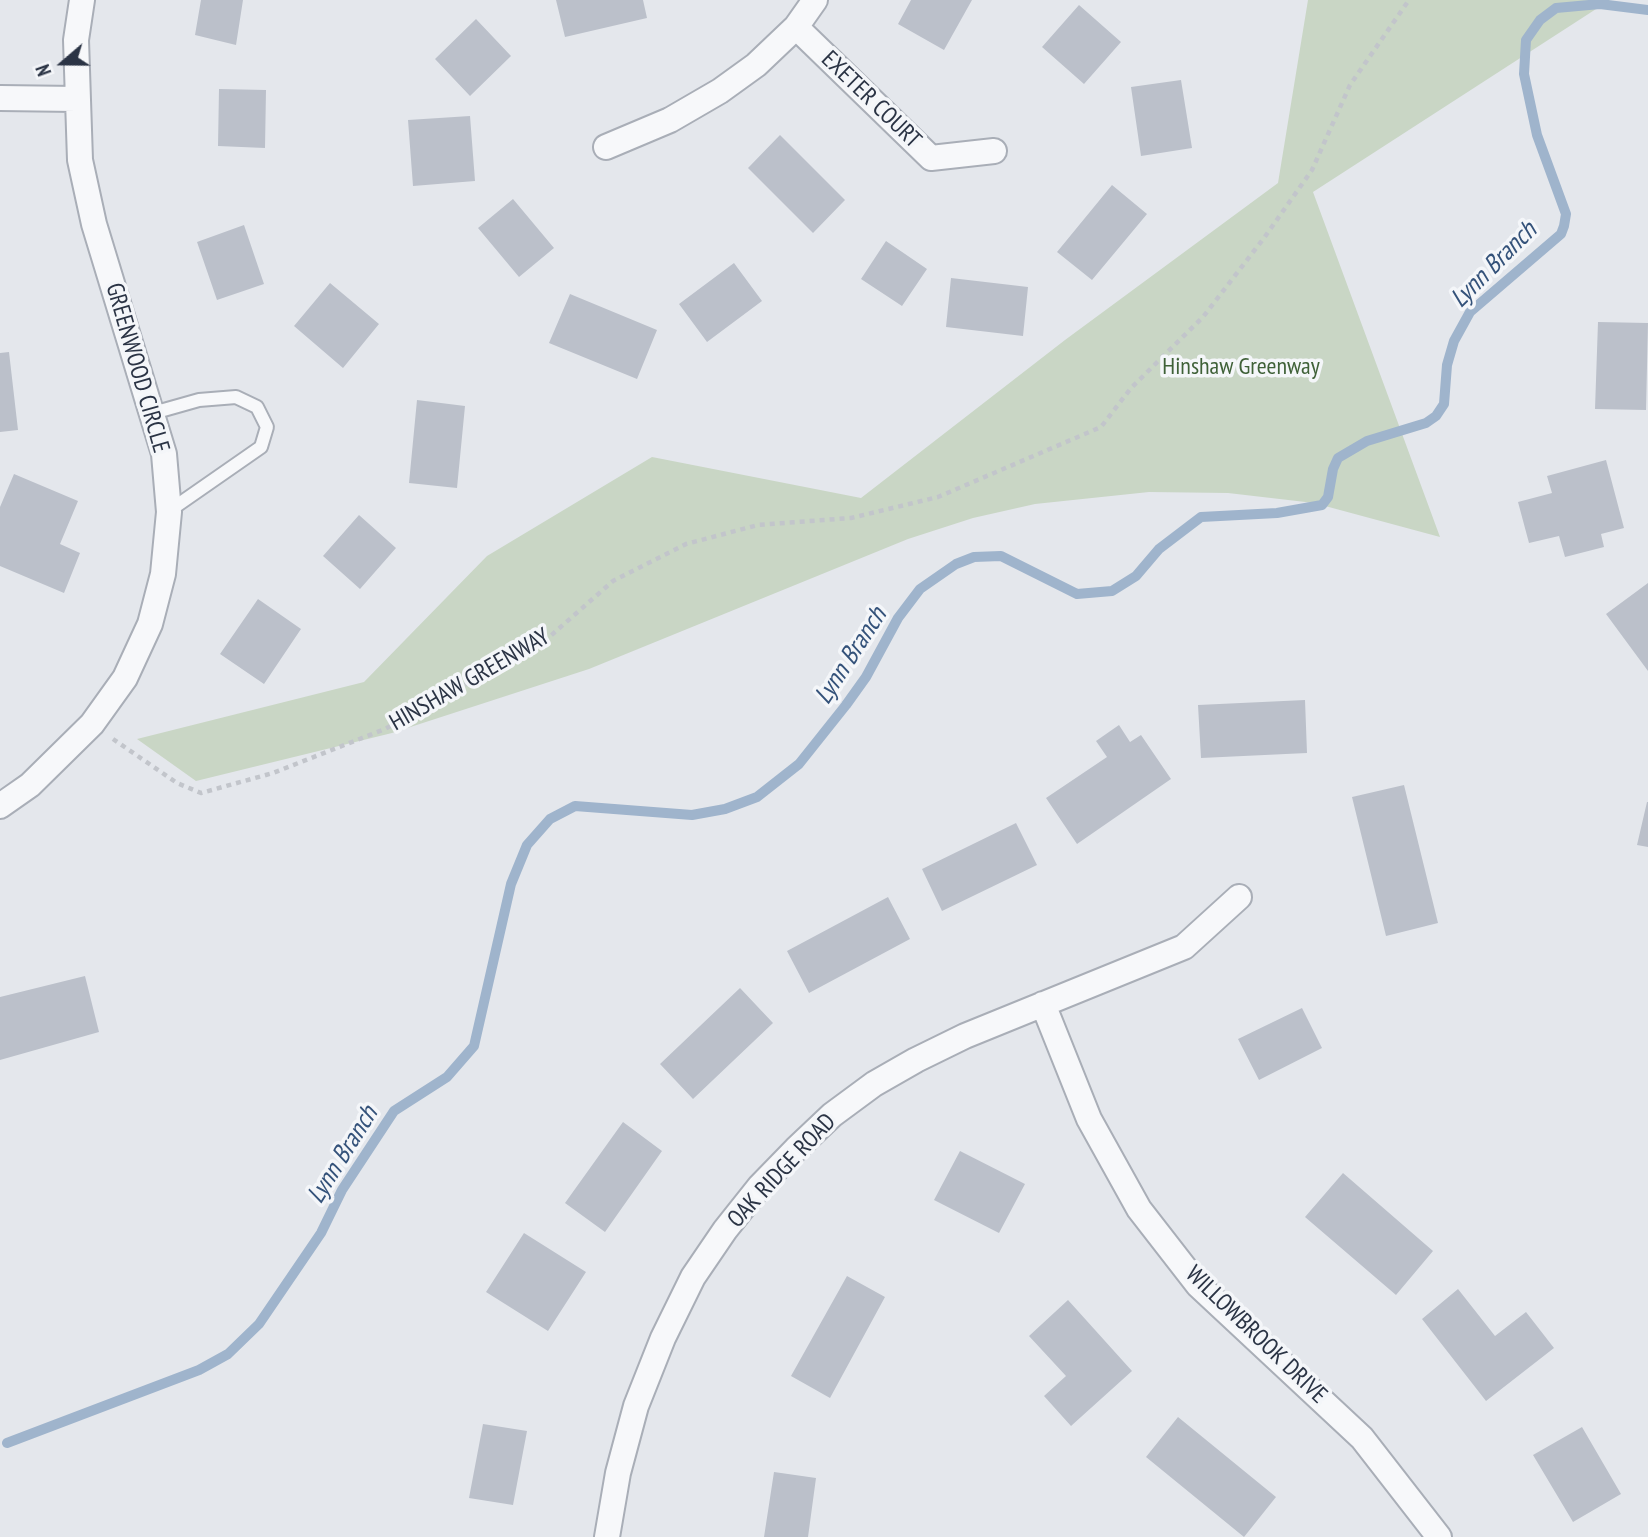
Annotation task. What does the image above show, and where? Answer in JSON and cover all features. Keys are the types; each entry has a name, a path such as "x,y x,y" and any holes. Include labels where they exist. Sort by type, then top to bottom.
{"street":[{"name":"GREENWOOD CIRCLE","path":"0,806 30,785 92,724 125,678 150,624 163,574 169,512 164,454 94,224 80,160 76,40 82,0"},
{"path":"606,147 670,120 720,91 756,65 796,27 815,0"},
{"name":"EXETER COURT","path":"796,27 931,158 995,151"},
{"path":"0,98 76,99"},
{"name":"OAK RIDGE ROAD","path":"607,1537 618,1473 636,1406 663,1338 693,1277 760,1186 832,1115 874,1084 965,1036 1184,947 1239,897"},
{"name":"WILLOWBROOK DRIVE","path":"1043,1004 1089,1119 1139,1209 1198,1285 1362,1438 1439,1537"}],"lane":[{"path":"153,413 199,400 236,397 257,407 267,427 261,447 169,512"}],"path":[{"name":"HINSHAW GREENWAY","path":"92,724 177,783 201,793 233,785 385,729 547,639 613,581 686,544 758,525 851,518 938,497 1101,427 1131,388 1203,317 1264,238 1312,170 1326,132 1350,85 1409,0"}],"green space":[{"name":"Hinshaw Greenway","path":"1308,0 1610,0 1313,192 1440,537 1314,503 1228,493 1149,492 1035,504 973,518 908,539 589,669 392,733 196,781 137,739 364,682 487,556 652,457 861,498 1065,340 1278,183"}],"building":[{"path":"201,0 243,0 236,45 195,35"},
{"path":"556,0 643,0 647,18 565,37"},
{"path":"911,0 972,0 944,50 898,24"},
{"path":"1079,5 1121,42 1084,84 1042,47"},
{"path":"476,19 511,56 470,96 435,59"},
{"path":"1181,80 1192,148 1141,156 1131,87"},
{"path":"219,89 266,90 265,148 218,146"},
{"path":"470,116 475,181 413,186 408,120"},
{"path":"780,135 845,200 813,233 748,168"},
{"path":"1112,185 1147,214 1092,280 1057,252"},
{"path":"513,199 554,248 519,277 478,228"},
{"path":"244,225 264,284 217,300 197,242"},
{"path":"886,241 927,269 902,306 861,279"},
{"path":"734,263 762,301 707,342 679,304"},
{"path":"951,278 1028,287 1023,336 946,327"},
{"path":"330,283 379,324 343,368 294,326"},
{"path":"570,294 657,330 637,379 549,343"},
{"path":"1598,322 1648,323 1646,410 1595,409"},
{"path":"9,352 18,430 0,432 0,353"},
{"path":"417,400 465,406 457,488 409,483"},
{"path":"1606,460 1624,528 1601,534 1604,547 1565,557 1559,536 1529,543 1518,502 1552,493 1547,476"},
{"path":"14,474 78,501 60,544 80,553 64,593 0,566 0,507"},
{"path":"359,515 396,548 360,589 323,556"},
{"path":"1648,583 1648,671 1606,614"},
{"path":"258,599 301,629 264,684 220,654"},
{"path":"1305,700 1307,753 1201,758 1198,705"},
{"path":"1119,725 1130,742 1141,735 1171,779 1077,844 1046,798 1107,757 1096,741"},
{"path":"1404,785 1438,923 1386,936 1352,797"},
{"path":"1648,802 1648,847 1637,845"},
{"path":"1016,823 1037,865 942,911 922,869"},
{"path":"888,897 910,939 809,993 787,951"},
{"path":"85,976 99,1032 0,1060 0,997"},
{"path":"740,988 773,1023 693,1099 660,1064"},
{"path":"1302,1008 1322,1048 1259,1080 1238,1039"},
{"path":"623,1122 662,1151 605,1232 565,1203"},
{"path":"960,1151 1025,1184 999,1233 934,1200"},
{"path":"1343,1173 1433,1251 1396,1295 1305,1217"},
{"path":"524,1233 586,1272 548,1331 486,1292"},
{"path":"847,1276 885,1297 830,1398 791,1376"},
{"path":"1458,1289 1495,1336 1526,1312 1554,1348 1486,1401 1422,1319"},
{"path":"1068,1300 1132,1371 1071,1426 1044,1396 1066,1376 1029,1336"},
{"path":"1178,1417 1276,1497 1244,1537 1146,1457"},
{"path":"483,1424 527,1431 513,1505 469,1498"},
{"path":"1582,1427 1621,1494 1573,1522 1533,1455"},
{"path":"774,1472 816,1478 808,1537 764,1537"}],"waterway":[{"name":"Lynn Branch","path":"7,1443 199,1370 228,1354 259,1324 321,1233 342,1190 394,1111 447,1077 474,1046 511,884 527,845 550,819 575,806 692,815 725,809 757,797 799,764 846,705 866,677 898,618 920,589 956,564 974,557 1001,556 1077,594 1112,591 1136,576 1159,549 1201,517 1277,513 1322,505 1328,497 1333,469 1338,458 1367,441 1426,423 1436,416 1444,404 1447,365 1454,341 1470,312 1561,234 1564,226 1566,214 1537,135 1524,74 1526,40 1540,20 1556,8 1600,4 1648,10"}]}
